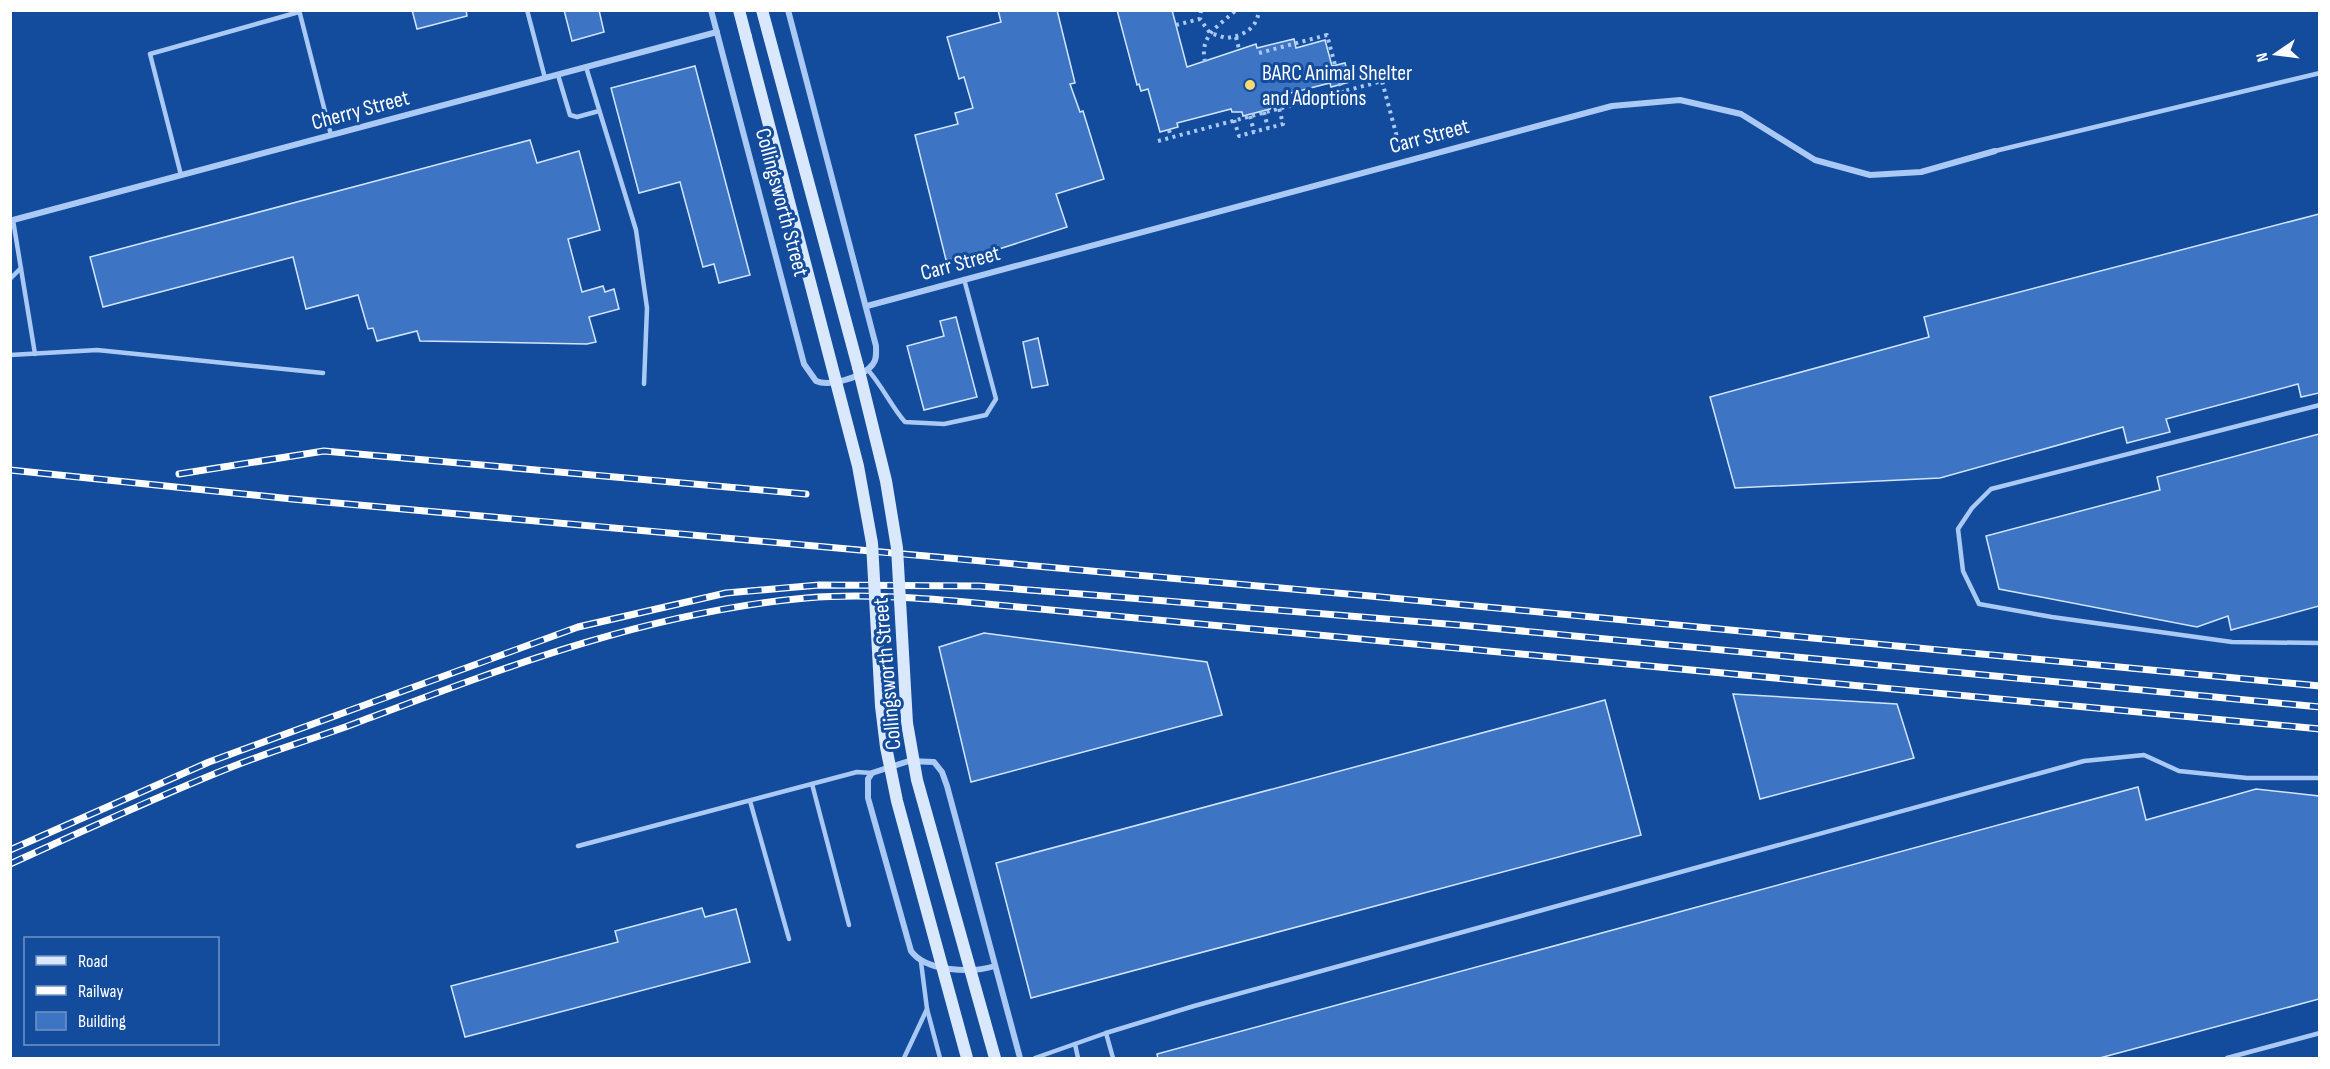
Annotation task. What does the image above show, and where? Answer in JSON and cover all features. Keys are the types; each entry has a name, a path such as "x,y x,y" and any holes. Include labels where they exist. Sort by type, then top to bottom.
{"main road":[{"name":"Collingsworth Street","path":"739,10 858,466 872,543 880,706 886,747 897,801 967,1059"},
{"name":"Collingsworth Street","path":"762,10 858,367 886,481 897,548 907,723 917,780 995,1059"}],"street":[{"name":"Collingsworth Street","path":"711,10 804,364 816,381 822,384 868,370"},
{"path":"788,10 867,306 876,356 868,370"},
{"name":"Cherry Street","path":"13,220 717,32"},
{"name":"Carr Street","path":"867,306 1612,105 1680,100 1741,114 1815,160 1870,175 1921,172 1995,151"},
{"name":"Collingsworth Street","path":"921,962 915,957 909,944 868,798 868,779 872,773 919,759 934,762 942,772 1020,1059"},
{"path":"921,962 977,972 995,966"}],"lane":[{"path":"527,10 545,78"},
{"path":"181,175 150,54 299,11 331,135"},
{"path":"586,67 636,230 647,308 644,384"},
{"path":"1995,151 2319,73"},
{"path":"558,75 570,115 577,117 599,111"},
{"path":"13,220 35,354"},
{"path":"10,279 21,268"},
{"path":"868,370 905,422 944,424 986,415 996,399 964,279"},
{"path":"10,355 97,350 323,373"},
{"path":"2319,405 1991,489 1972,508 1958,529 1963,571 1978,603 2232,642 2319,643"},
{"path":"1035,1059 1106,1033 1206,1003 2084,761 2144,755 2179,771 2247,778 2319,778"},
{"path":"578,846 857,772 872,773"},
{"path":"812,784 849,925"},
{"path":"750,801 789,939"},
{"path":"921,962 927,1009 940,1059"},
{"path":"903,1059 927,1009"},
{"path":"1106,1033 1113,1059"},
{"path":"2227,1059 2319,1033"},
{"path":"1075,1044 1078,1059"}],"path":[{"path":"1201,10 1200,19 1210,33 1226,38 1236,37 1254,26 1259,10"},
{"path":"1205,62 1204,48 1210,33 1236,10"},
{"path":"1176,25 1200,19"},
{"path":"1259,53 1327,34 1342,91"},
{"path":"1236,37 1239,49"},
{"path":"1158,141 1382,81 1397,136"},
{"path":"1234,120 1239,136 1254,132 1283,124 1279,108"},
{"path":"1264,112 1268,128"},
{"path":"1250,116 1254,132"},
{"path":"1169,130 1171,137"}],"building":[{"path":"412,10 466,10 467,16 417,29"},
{"path":"564,10 599,10 604,32 572,41"},
{"path":"998,10 1057,10 1075,83 1070,84 1080,112 1083,111 1104,179 1056,194 1067,227 956,263 954,259 946,260 915,135 958,124 955,113 973,108 964,77 959,79 947,37 1001,22"},
{"path":"1117,10 1172,10 1187,67 1256,44 1257,48 1294,39 1296,48 1325,40 1332,66 1345,63 1350,82 1331,87 1330,83 1279,96 1280,101 1273,103 1270,109 1243,116 1242,112 1232,112 1231,109 1177,123 1178,127 1160,132 1148,89 1141,91 1139,84 1137,85"},
{"path":"695,66 750,275 719,283 714,264 703,267 680,182 639,193 611,88"},
{"path":"530,140 537,163 579,151 600,230 568,239 582,292 603,286 605,292 614,289 619,309 589,317 596,342 587,344 420,341 417,331 377,341 373,328 368,329 358,295 306,309 293,257 103,307 90,257"},
{"path":"2319,214 2319,393 2301,397 2298,384 2166,419 2170,432 2127,443 2123,427 1940,478 1735,488 1710,397 1929,337 1924,317"},
{"path":"956,317 977,397 924,410 907,346 944,336 940,321"},
{"path":"1038,338 1048,385 1032,388 1023,342"},
{"path":"2319,434 2319,606 2231,630 2228,616 2197,627 1999,589 1986,536 2160,490 2157,477"},
{"path":"984,633 1207,662 1222,715 971,782 939,647"},
{"path":"1733,694 1897,704 1914,758 1760,799"},
{"path":"1605,700 1641,835 1031,998 996,863"},
{"path":"2138,787 2146,820 2256,789 2319,796 2319,999 2096,1059 1158,1059 1157,1054"},
{"path":"702,908 705,917 736,909 750,962 465,1037 451,986 618,942 615,931"}],"railway":[{"path":"179,474 324,451 806,494"},
{"path":"10,470 292,499 1370,596 2320,686"},
{"path":"10,850 209,762 578,627 726,593 819,585 979,586 1081,594 1459,625 2320,707"},
{"path":"10,864 234,766 521,663 633,629 747,605 806,598 880,596 955,601 2320,729"}],"place":[{"name":"BARC Animal Shelter and Adoptions","path":"1250,85"}]}
